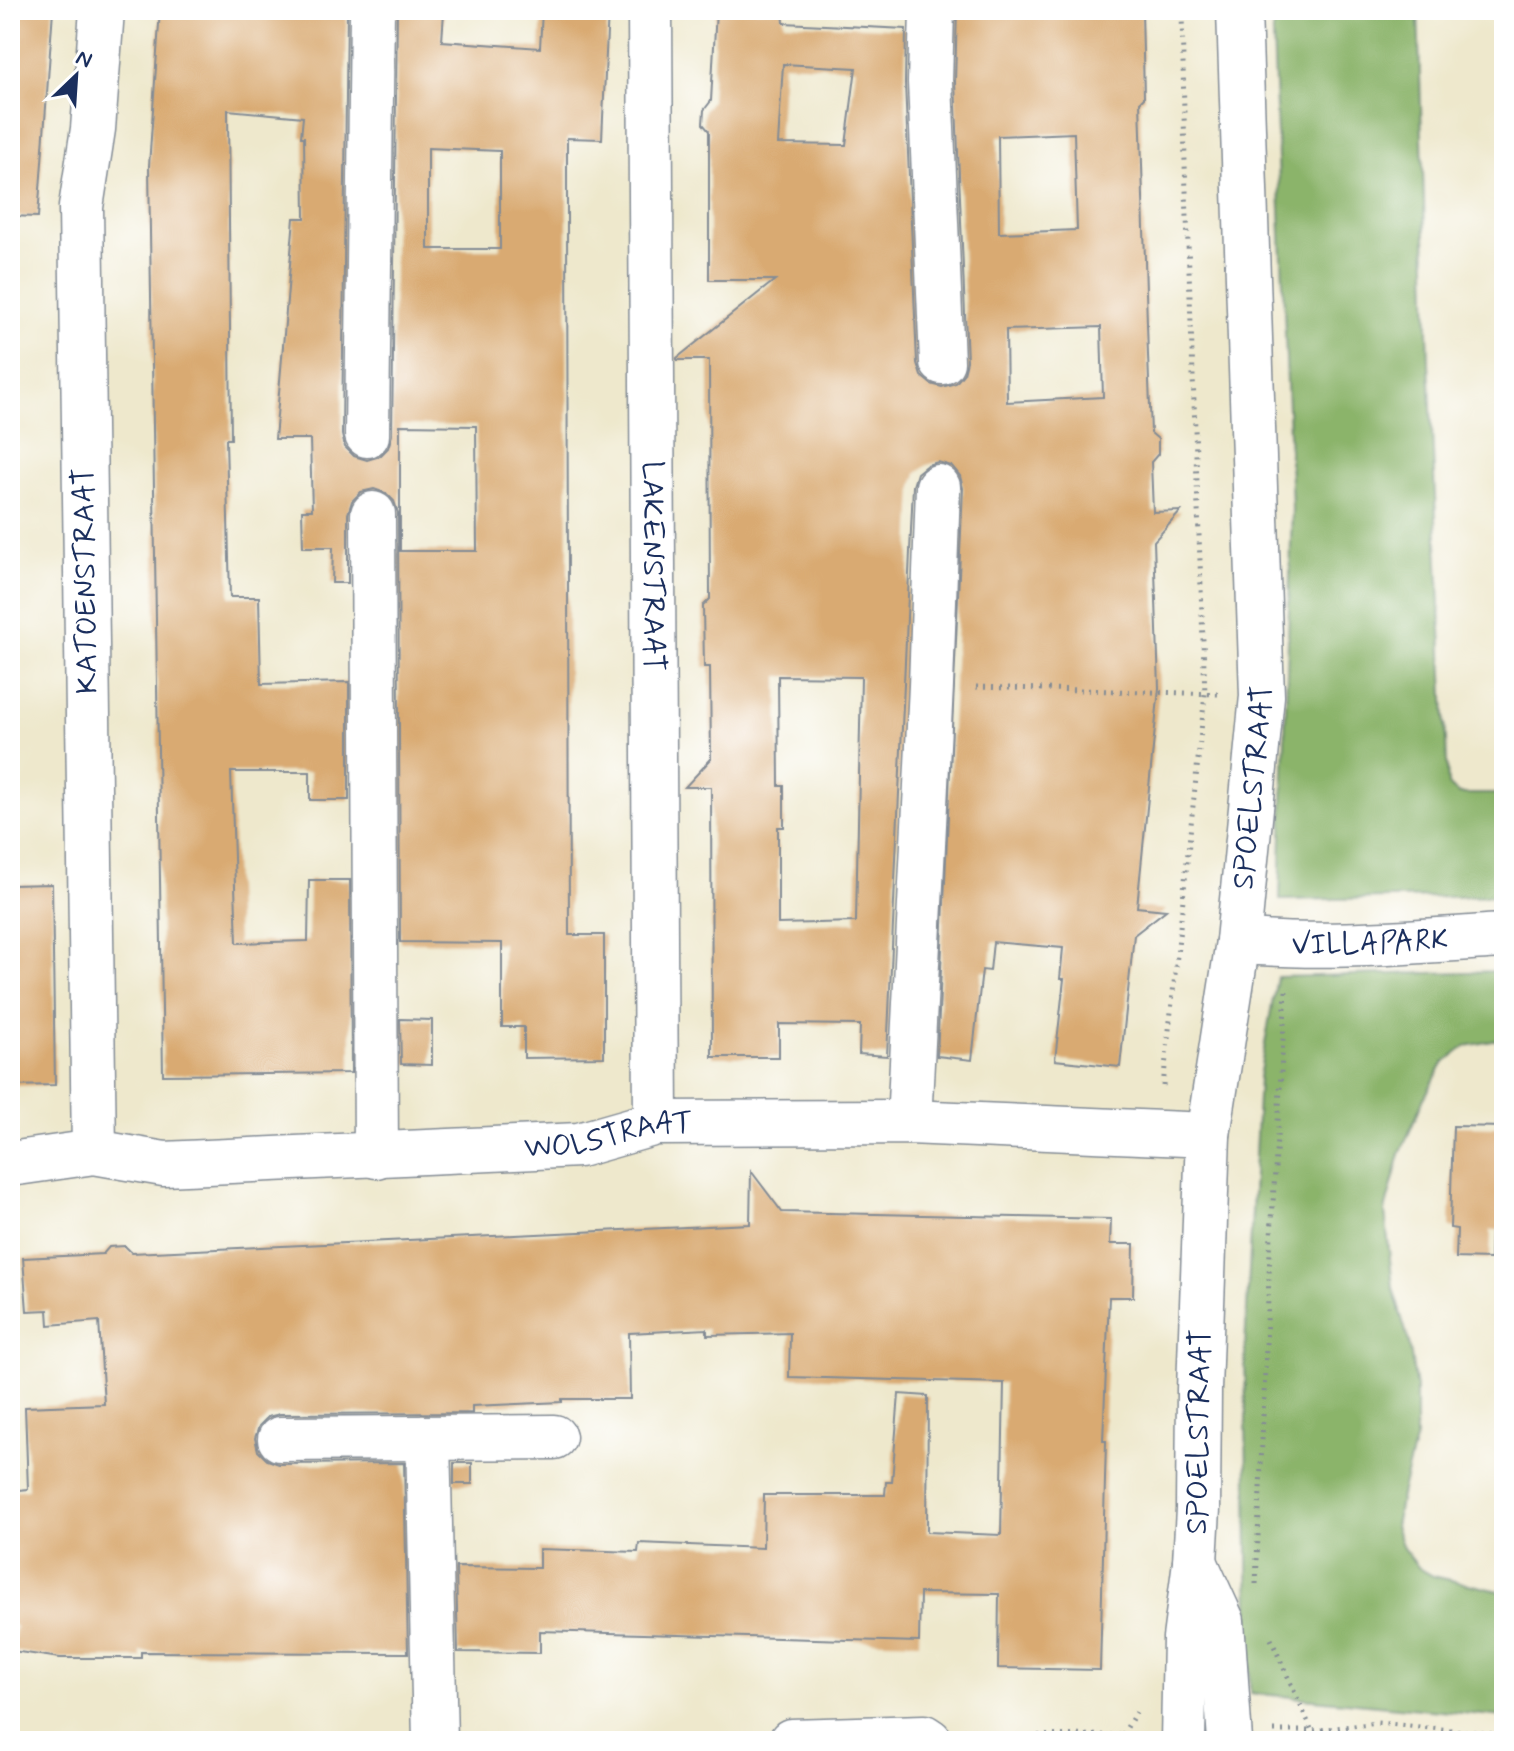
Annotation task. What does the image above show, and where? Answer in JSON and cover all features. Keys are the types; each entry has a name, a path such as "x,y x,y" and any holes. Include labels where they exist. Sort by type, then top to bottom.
{"street":[{"name":"KATOENSTRAAT","path":"94,1152 81,207 93,129 102,10"},
{"path":"367,435 372,10"},
{"name":"LAKENSTRAAT","path":"650,10 656,1123"},
{"path":"932,10 930,82 942,362"},
{"name":"SPOELSTRAAT","path":"1183,1741 1185,1638 1195,1562 1208,1135 1238,941 1262,696 1239,10"},
{"path":"909,1122 938,487"},
{"path":"373,514 376,1156"},
{"name":"VILLAPARK","path":"1238,941 1289,947 1504,936"},
{"name":"WOLSTRAAT","path":"10,1164 94,1152 164,1164 579,1145 656,1123 909,1122 1208,1135"},
{"path":"280,1439 554,1437"},
{"path":"428,1438 435,1741"},
{"name":"SPOELSTRAAT","path":"1195,1562 1222,1621 1230,1741"},
{"path":"791,1741 927,1739"}],"path":[{"path":"1157,1133 1205,694 1182,10"},
{"path":"931,686 1262,696"},
{"path":"1313,1741 1312,1731 1377,1723 1504,1735"},
{"path":"927,1739 1120,1738"}],"green space":[{"path":"1272,10 1418,10 1429,363 1448,785 1459,794 1504,794 1504,896 1280,900 1292,508"},
{"path":"1504,971 1504,1039 1466,1046 1443,1064 1423,1100 1400,1154 1385,1211 1393,1288 1409,1342 1416,1388 1416,1437 1395,1526 1403,1548 1419,1568 1433,1576 1504,1592 1504,1717 1250,1693 1245,1347 1259,1077 1277,977"}],"building":[{"path":"10,10 53,10 38,217 10,216"},
{"path":"160,10 347,10 342,435 345,447 354,456 367,460 380,456 388,448 392,435 397,10 444,12 442,41 540,48 542,10 608,10 602,139 567,138 569,935 604,935 604,1057 524,1058 524,1027 502,1027 502,943 400,942 398,513 394,501 386,493 374,489 361,492 352,501 348,514 348,583 332,583 333,547 303,547 302,510 312,510 310,439 275,439 294,218 305,218 303,117 228,110 231,439 226,439 230,597 259,597 261,684 349,682 349,800 310,800 310,772 231,772 237,943 308,941 309,880 350,880 351,1073 163,1075 149,166","holes":["428,148 500,151 500,249 428,249","400,425 476,426 477,551 400,551"]},
{"path":"716,10 783,10 784,23 906,29 905,83 917,363 921,376 931,384 942,387 956,383 964,373 967,361 955,82 957,10 1142,10 1144,98 1140,102 1148,355 1151,433 1158,439 1158,454 1151,462 1153,512 1181,511 1154,541 1159,688 1137,907 1166,910 1134,935 1120,1067 1055,1060 1064,979 1060,979 1063,948 993,942 990,971 982,970 972,1060 937,1056 963,488 960,476 952,466 938,462 927,465 917,473 913,486 887,1056 859,1054 860,1025 779,1024 779,1057 712,1057 711,787 685,787 711,759 710,667 704,667 703,606 710,599 709,360 677,358 775,280 709,280 709,131 703,124 704,110 711,101","holes":["783,64 856,68 846,145 778,144","1074,133 1077,230 999,233 998,136","1101,327 1103,397 1007,402 1006,330","778,676 861,677 856,922 778,924 778,827 784,827 784,786 779,786"]},
{"path":"52,884 55,1085 10,1086 10,885"},
{"path":"400,1019 432,1020 432,1065 401,1064"},
{"path":"1453,1126 1504,1127 1504,1230 1491,1230 1490,1259 1456,1258 1457,1229 1450,1228"},
{"path":"751,1171 782,1212 1111,1219 1110,1244 1134,1244 1133,1297 1109,1297 1103,1441 1106,1441 1100,1670 998,1668 999,1594 920,1593 919,1642 540,1631 540,1653 458,1652 456,1567 539,1568 539,1549 638,1552 639,1543 763,1548 764,1495 885,1495 886,1482 892,1482 899,1394 928,1396 927,1532 1001,1535 1004,1383 789,1377 790,1333 707,1335 707,1329 629,1333 630,1399 562,1399 562,1402 472,1406 472,1413 280,1414 268,1417 259,1426 255,1438 258,1451 267,1460 279,1464 404,1463 408,1653 141,1652 141,1658 60,1658 12,1651 16,1626 10,1625 10,1491 28,1489 25,1407 104,1404 99,1321 49,1325 48,1310 27,1311 23,1258 103,1254 109,1247 125,1246 132,1253 750,1224"},
{"path":"454,1463 472,1463 472,1484 454,1484"}]}
